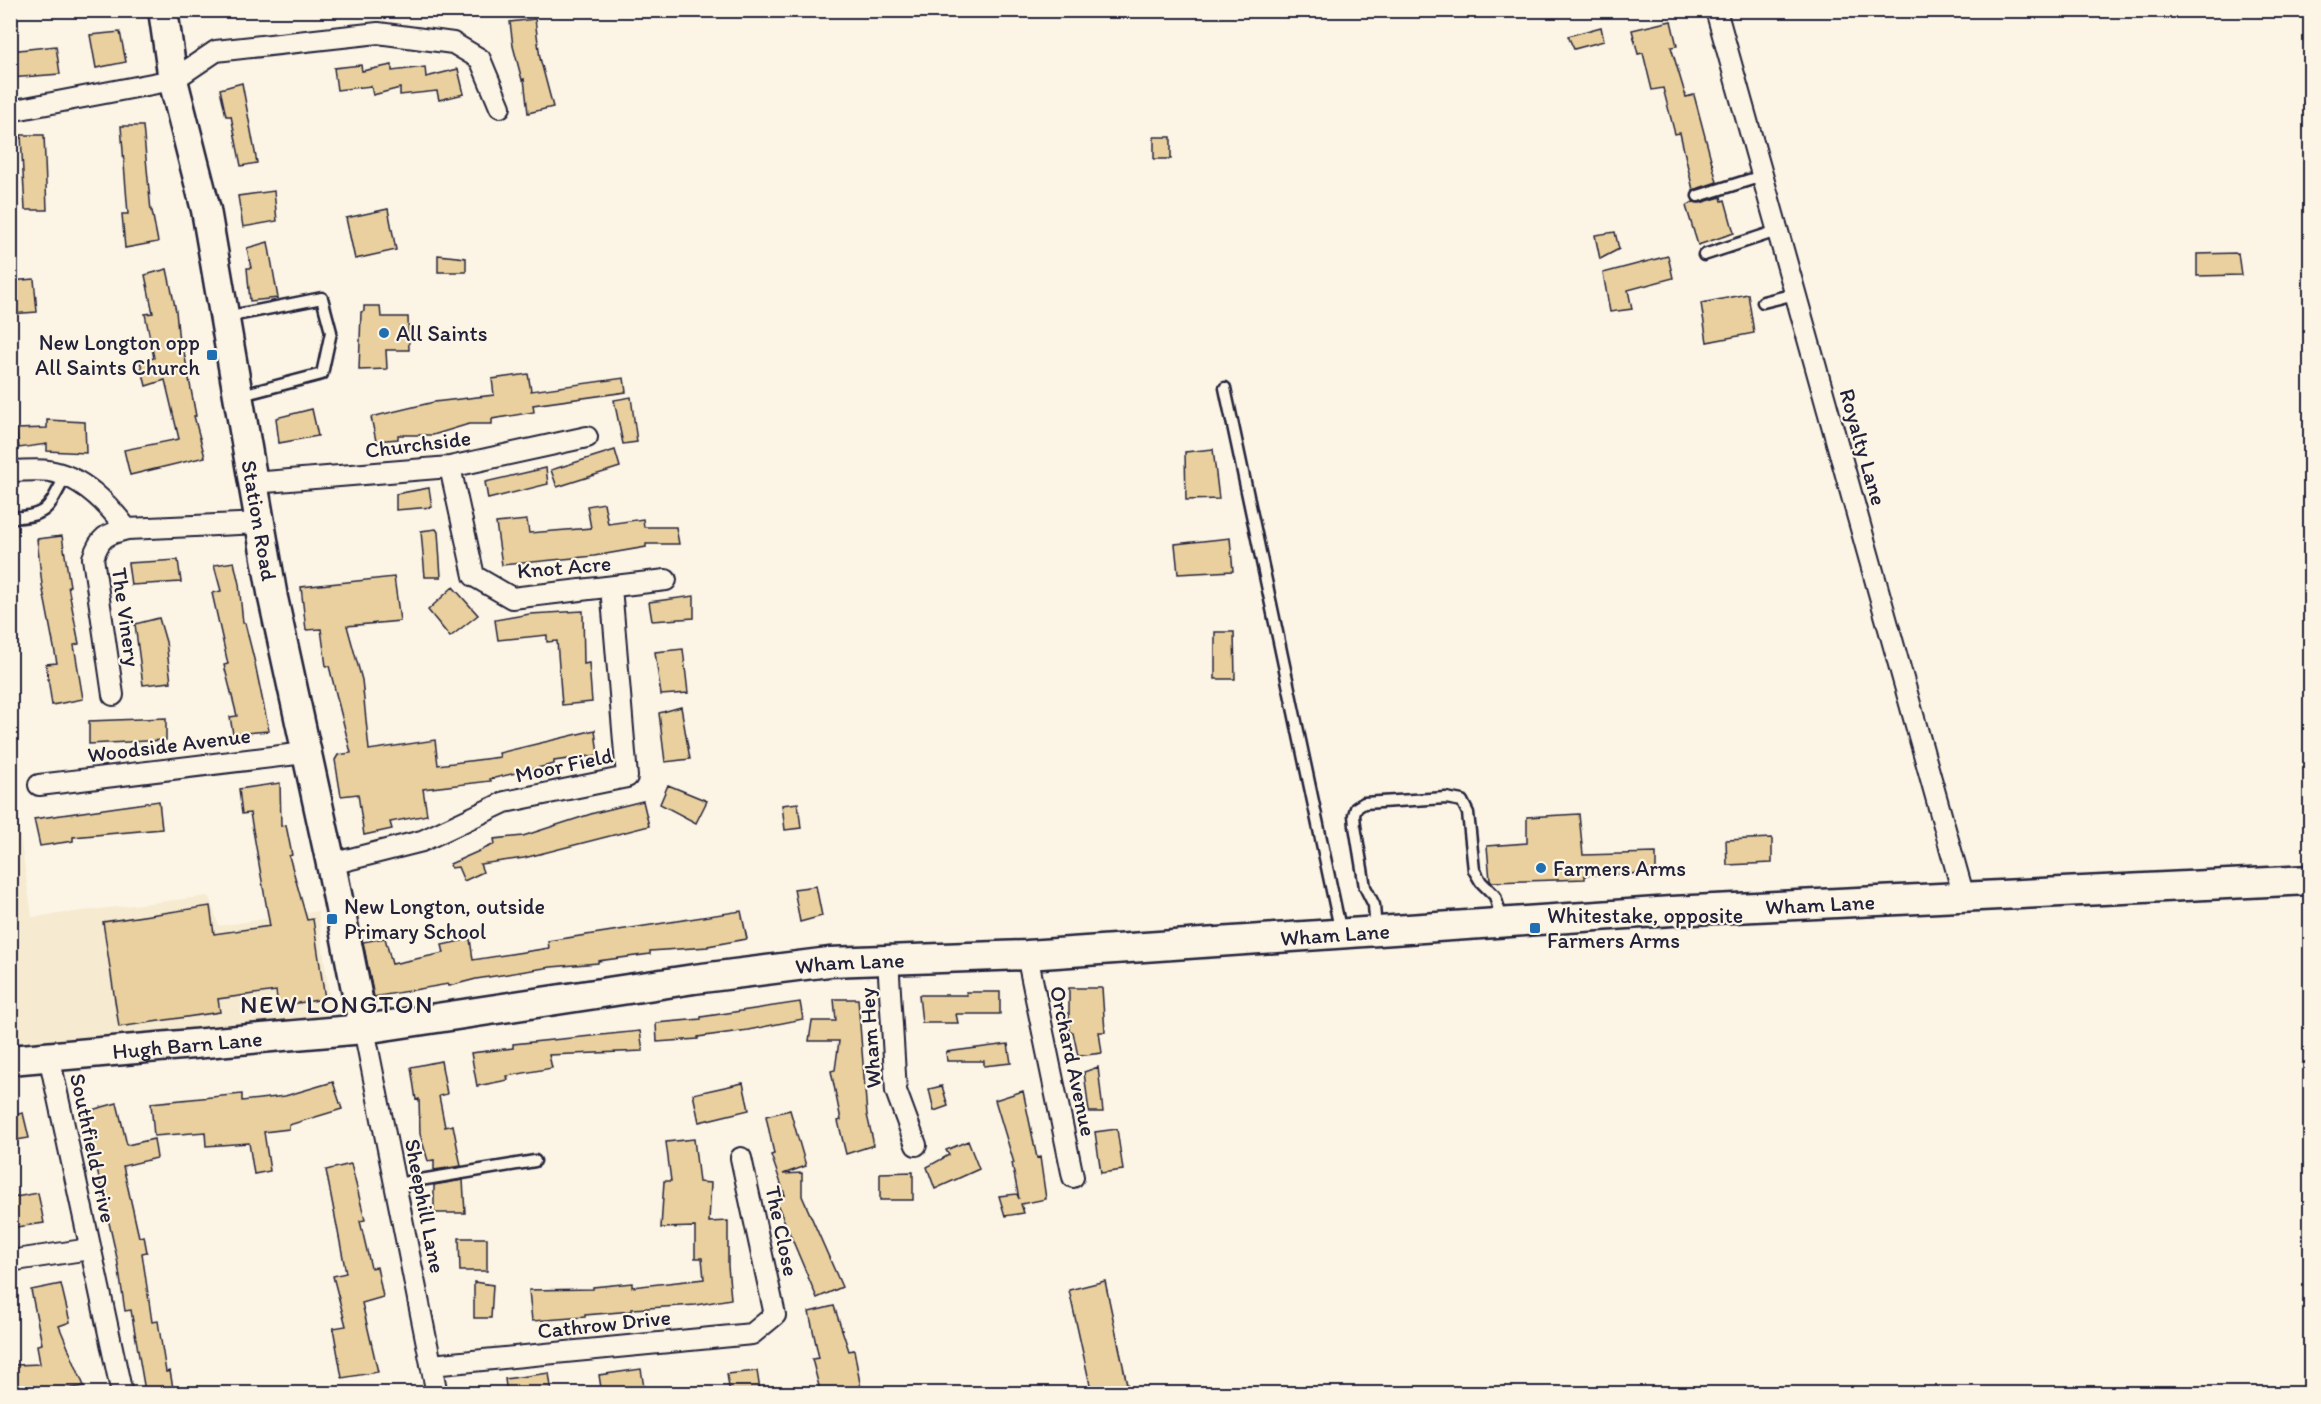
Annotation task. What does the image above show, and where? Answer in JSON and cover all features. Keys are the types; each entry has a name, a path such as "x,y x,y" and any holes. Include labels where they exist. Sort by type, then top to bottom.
{"street":[{"name":"Station Road","path":"163,10 173,80 206,210 273,598 364,1029"},
{"name":"Royalty Lane","path":"1716,10 1964,897"},
{"path":"10,111 173,80 216,51 378,33 453,43 480,59 500,107"},
{"name":"Churchside","path":"253,483 450,468 587,437"},
{"name":"Knot Acre","path":"450,468 474,576 513,598 666,580"},
{"path":"10,471 49,471 65,477 91,491 108,504 127,529"},
{"name":"The Vinery","path":"113,695 93,558 99,543 108,534 127,529 261,523"},
{"name":"Moor Field","path":"331,864 422,841 505,802 627,777 611,587"},
{"name":"Woodside Avenue","path":"39,785 305,753"},
{"name":"Wham Lane","path":"364,1029 694,979 829,962 1027,955 1672,911 2310,880"},
{"name":"Orchard Avenue","path":"1027,955 1073,1177"},
{"name":"Wham Hey","path":"888,960 896,1091 916,1145"},
{"name":"Hugh Barn Lane","path":"10,1060 364,1029"},
{"name":"Sheephill Lane","path":"364,1029 437,1394"},
{"name":"Southfield Drive","path":"49,1056 122,1394"},
{"name":"The Close","path":"741,1158 775,1315"},
{"name":"Southfield Drive","path":"16,1260 90,1249"},
{"name":"Cathrow Drive","path":"431,1365 752,1334 775,1315"}],"lane":[{"path":"1698,196 1762,176"},
{"path":"1704,255 1777,231"},
{"path":"1763,302 1795,294"},
{"path":"224,317 322,298 331,332 322,374 238,396"},
{"path":"1225,388 1341,933"},
{"path":"10,518 38,515 43,512 65,477"},
{"path":"1376,931 1374,905 1365,887 1355,826 1356,808 1364,803 1446,798 1462,801 1466,806 1474,870 1481,882 1495,896 1503,923"},
{"path":"396,1184 535,1161"}],"shaded area":[{"path":"10,737 11,775 32,917 209,896 219,926 318,911 332,1018 11,1047"}],"building":[{"path":"535,19 540,58 553,107 528,113 524,79 522,80 513,46 510,22"},
{"path":"1671,21 1677,46 1671,47 1686,97 1694,95 1717,182 1693,190 1680,133 1675,134 1663,88 1652,90 1643,53 1638,54 1632,30"},
{"path":"1601,27 1604,41 1574,49 1568,36"},
{"path":"120,32 126,62 96,68 90,35"},
{"path":"56,46 60,74 10,78 10,51"},
{"path":"361,65 362,71 392,65 392,71 425,67 426,77 458,69 464,94 439,100 437,91 400,95 400,88 373,95 371,86 337,90 334,68"},
{"path":"242,83 257,163 241,166 231,116 226,116 220,89"},
{"path":"121,126 143,126 151,211 158,242 125,248 122,214 128,214"},
{"path":"21,135 44,135 47,210 25,210"},
{"path":"1154,137 1171,137 1171,159 1154,159"},
{"path":"274,191 277,221 243,227 238,196"},
{"path":"1721,197 1722,201 1725,200 1734,233 1698,245 1686,206 1693,202 1700,203"},
{"path":"388,209 396,250 355,259 346,218"},
{"path":"1615,232 1619,249 1600,259 1595,235"},
{"path":"268,242 278,298 250,301 247,268 251,268 247,248"},
{"path":"2238,253 2241,275 2197,276 2197,254"},
{"path":"438,255 466,258 466,272 438,272"},
{"path":"1668,256 1673,278 1628,290 1632,309 1610,312 1603,273"},
{"path":"167,269 176,311 180,353 184,352 196,416 194,416 205,457 130,475 124,450 179,439 165,380 146,386 140,361 154,358 145,314 153,313 145,275"},
{"path":"34,279 37,312 10,314 10,281"},
{"path":"1748,294 1754,333 1707,342 1701,303"},
{"name":"All Saints","path":"364,306 380,306 381,317 408,317 409,350 386,350 387,369 359,370 361,312 364,311"},
{"path":"528,374 531,391 624,378 626,392 533,405 534,412 492,419 492,424 469,424 433,435 398,435 398,439 376,441 371,417 434,402 494,395 492,379"},
{"path":"631,397 637,442 623,444 614,400"},
{"path":"312,409 318,436 279,443 276,418"},
{"path":"47,420 85,422 86,453 47,451 47,444 19,448 16,429 47,428"},
{"path":"1213,449 1219,499 1186,500 1185,452"},
{"path":"615,450 620,467 557,487 551,470"},
{"path":"546,468 548,484 488,499 485,482"},
{"path":"429,488 432,507 396,510 396,494"},
{"path":"604,503 608,524 643,519 644,527 676,527 679,544 646,544 646,547 594,556 502,565 496,523 527,520 529,533 591,528 587,506"},
{"path":"436,529 441,577 425,577 421,531"},
{"path":"62,536 70,586 68,586 79,644 74,645 83,699 52,705 46,664 57,663 42,585 37,539"},
{"path":"1230,538 1233,571 1178,574 1175,544"},
{"path":"178,560 181,582 131,585 128,563"},
{"path":"234,562 243,623 245,623 254,659 269,731 233,734 230,717 237,716 224,665 228,664 212,593 221,591 214,565"},
{"path":"394,577 400,621 347,626 362,680 369,750 435,740 438,765 500,757 499,753 595,730 598,755 554,761 554,764 490,779 491,781 423,789 427,815 390,822 392,829 364,835 358,794 341,796 335,760 338,755 351,753 329,666 326,666 321,629 306,630 301,587"},
{"path":"453,587 478,615 450,637 428,610"},
{"path":"694,596 694,618 652,621 649,602"},
{"path":"583,611 584,664 589,663 592,702 562,705 557,641 547,642 547,635 498,640 495,620 530,614"},
{"path":"159,618 166,642 171,682 143,685 135,624"},
{"path":"1215,632 1234,632 1235,679 1215,679"},
{"path":"683,649 688,693 661,695 655,652"},
{"path":"681,707 690,759 665,762 659,713"},
{"path":"166,718 166,740 89,744 89,721"},
{"path":"280,783 281,826 286,825 292,855 289,856 307,920 313,919 325,999 278,1006 276,991 218,999 220,1012 119,1027 103,922 210,906 214,934 270,926 250,813 242,814 239,789"},
{"path":"668,785 707,801 696,823 660,804"},
{"path":"159,801 162,829 73,837 73,841 40,846 34,819"},
{"path":"643,801 649,826 524,858 480,864 483,872 464,881 458,867 451,868 450,864 495,844 494,839 523,836 594,813"},
{"path":"798,803 801,828 785,830 782,805"},
{"path":"1579,814 1583,855 1656,853 1656,873 1585,875 1585,879 1492,882 1490,880 1487,846 1527,843 1527,817"},
{"path":"1772,838 1772,863 1727,865 1726,840"},
{"path":"816,886 822,916 800,922 794,889"},
{"path":"741,911 747,939 708,947 650,951 650,954 598,961 598,963 551,967 374,997 363,942 385,938 392,964 444,953 442,945 470,939 473,960 549,948 548,941"},
{"path":"1069,988 1102,988 1105,1032 1099,1032 1102,1053 1078,1056 1073,1032 1069,1032"},
{"path":"966,992 1000,992 1000,1014 956,1014 958,1023 922,1023 919,995 967,995"},
{"path":"834,999 858,999 867,1115 874,1145 846,1154 838,1121 841,1120 831,1071 835,1070 839,1041 809,1041 812,1021 836,1021"},
{"path":"800,1002 803,1019 698,1037 698,1039 657,1042 656,1023 701,1019 701,1017"},
{"path":"640,1031 643,1051 549,1055 552,1068 507,1076 508,1080 477,1086 471,1053 513,1048 513,1044"},
{"path":"1008,1044 1011,1063 984,1066 984,1061 947,1061 946,1052"},
{"path":"441,1061 447,1094 439,1096 445,1127 453,1125 461,1166 434,1170 434,1160 428,1161 420,1134 419,1099 416,1100 411,1067"},
{"path":"1098,1067 1103,1112 1089,1112 1084,1072"},
{"path":"333,1082 342,1109 289,1125 289,1129 264,1132 270,1171 254,1174 249,1143 206,1146 205,1132 154,1136 151,1103 242,1094 242,1101 285,1096"},
{"path":"743,1083 749,1110 699,1122 693,1094"},
{"path":"942,1086 948,1106 934,1111 929,1089"},
{"path":"1023,1091 1037,1158 1040,1157 1046,1199 1021,1204 1024,1213 1005,1216 999,1196 1017,1194 1019,1199 1012,1163 1014,1163 995,1100"},
{"path":"117,1103 127,1145 154,1139 157,1158 123,1166 139,1237 144,1236 147,1252 142,1253 152,1322 158,1321 166,1372 170,1371 173,1388 145,1391 131,1310 125,1311 117,1258 84,1112"},
{"path":"790,1110 806,1166 783,1174 802,1173 802,1196 842,1287 817,1298 775,1199 785,1195 771,1155 774,1154 766,1116"},
{"path":"23,1113 29,1138 10,1141 10,1116"},
{"path":"1117,1129 1123,1170 1101,1173 1095,1132"},
{"path":"694,1139 699,1182 711,1183 709,1222 728,1221 731,1299 696,1305 632,1309 632,1311 585,1315 585,1317 532,1321 529,1290 593,1289 593,1287 632,1283 632,1287 704,1279 702,1258 695,1258 695,1227 661,1228 664,1181 671,1181 666,1142"},
{"path":"968,1141 979,1169 935,1189 927,1167 949,1155 946,1150"},
{"path":"351,1164 365,1220 360,1221 371,1268 377,1267 383,1297 362,1303 378,1372 342,1378 333,1328 346,1326 333,1276 346,1273 326,1170"},
{"path":"913,1172 913,1200 880,1200 880,1173"},
{"path":"463,1180 465,1213 434,1213 434,1185"},
{"path":"38,1193 44,1223 10,1228 10,1198"},
{"path":"459,1238 487,1238 487,1271 460,1271"},
{"path":"1105,1281 1128,1389 1109,1394 1092,1394 1069,1290"},
{"path":"474,1282 493,1285 491,1318 474,1318"},
{"path":"61,1284 70,1322 59,1326 84,1386 57,1391 18,1392 15,1365 40,1364 37,1345 42,1344 31,1290"},
{"path":"834,1306 849,1351 854,1350 862,1394 821,1394 812,1359 819,1358 809,1312"},
{"path":"641,1369 645,1394 602,1394 599,1375"},
{"path":"757,1371 760,1390 747,1394 730,1394 727,1374"},
{"path":"549,1373 552,1394 507,1394 505,1379"}],"place":[{"name":"All Saints","path":"384,333"},
{"name":"New Longton opp All Saints Church","path":"212,355"},
{"name":"Farmers Arms","path":"1541,868"},
{"name":"New Longton, outside Primary School","path":"332,919"},
{"name":"Whitestake, opposite Farmers Arms","path":"1535,928"}],"district":[{"name":"NEW LONGTON","path":"337,1004"}]}
